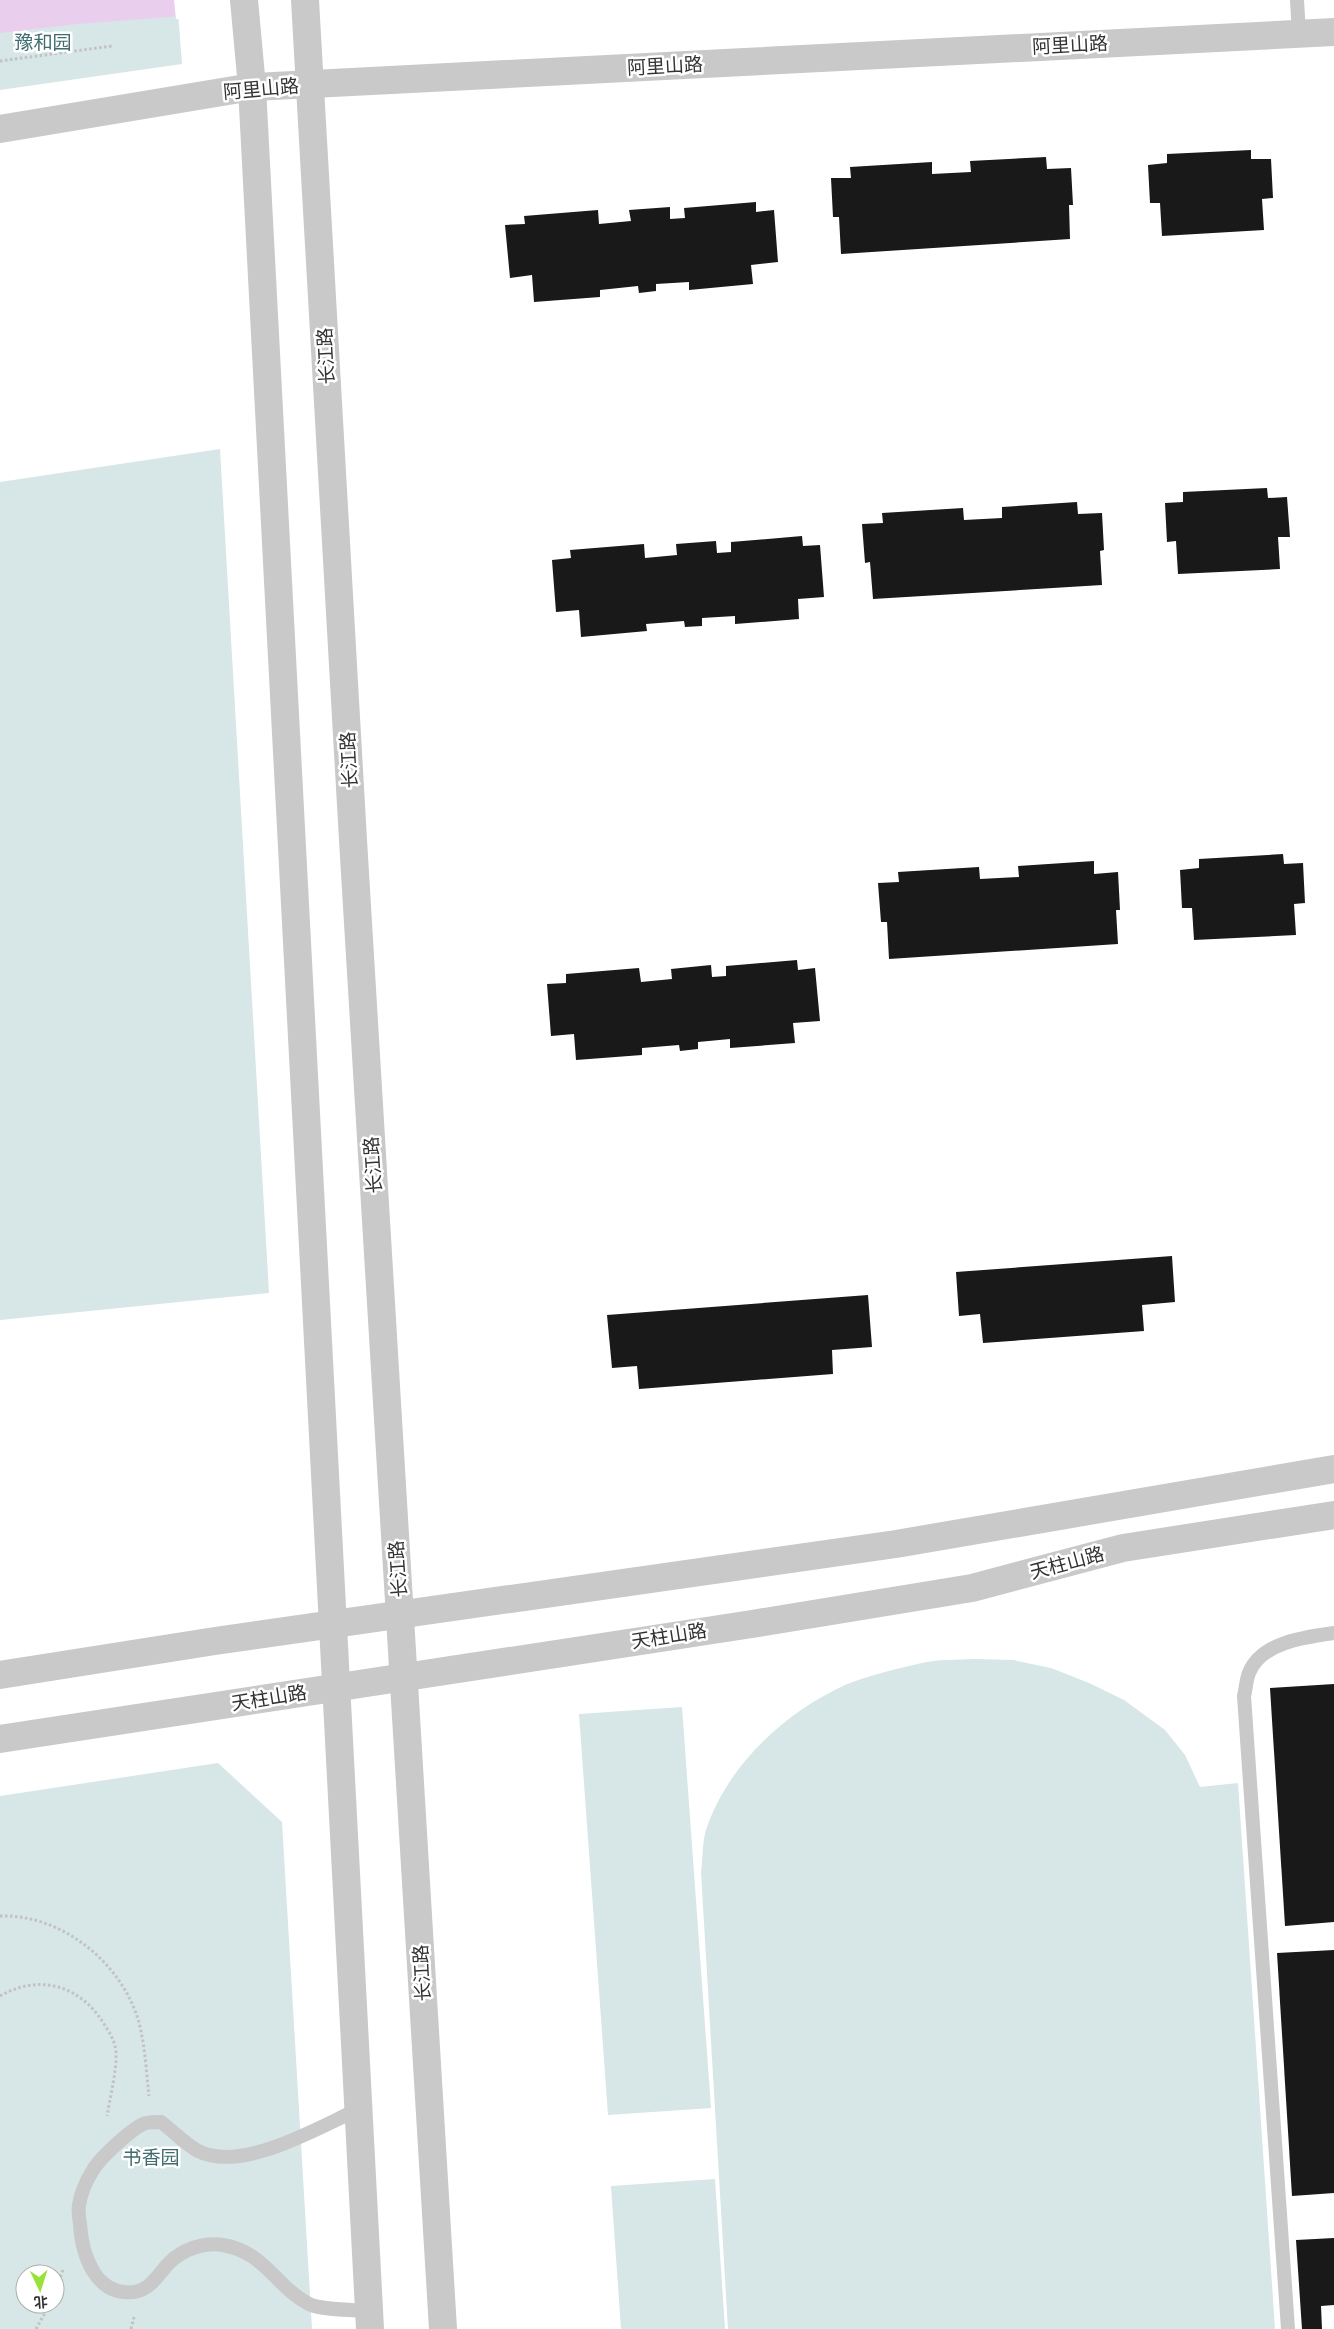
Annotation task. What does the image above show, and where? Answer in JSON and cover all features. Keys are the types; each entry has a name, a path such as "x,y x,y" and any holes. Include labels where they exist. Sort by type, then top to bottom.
{"street":[{"name":"长江路","path":"306,6 353,840 443,2329"},
{"path":"245,8 252,87 370,2320"},
{"name":"阿里山路","path":"0,129 252,87 1334,32"},
{"path":"0,1675 400,1614 896,1544 1334,1469"},
{"name":"天柱山路","path":"0,1739 752,1624 972,1588 1123,1548 1334,1515"}],"lane":[{"path":"1297,0 1299,34"},
{"path":"1288,2329 1244,1696 1249,1672 1266,1653 1294,1639 1334,1633"},
{"path":"359,2109 246,2157 216,2157 197,2150 161,2122 145,2123 97,2163 85,2183 78,2207 85,2258 98,2279 115,2291 134,2292 146,2287 169,2262 188,2249 207,2245 223,2245 244,2251 266,2266 293,2295 312,2306 370,2320"}],"path":[{"path":"0,61 112,46"},
{"path":"0,1916 42,1922 70,1935 94,1952 113,1970 128,1994 137,2017 144,2052 152,2122"},
{"path":"0,1996 18,1988 52,1985 69,1990 85,1999 96,2010 114,2040 116,2053 106,2121 106,2154"},
{"path":"36,2329 44,2314"}],"green space":[{"name":"豫和园","path":"0,0 177,0 182,64 0,90"},
{"path":"220,449 269,1293 0,1320 0,482"},
{"path":"975,1659 1013,1660 1051,1668 1089,1683 1124,1700 1165,1730 1185,1755 1200,1787 1238,1783 1275,2329 728,2329 701,1872 706,1830 728,1784 743,1763 780,1726 801,1710 845,1685 873,1675 928,1662"},
{"path":"682,1707 711,2108 608,2115 579,1714"},
{"name":"书香园","path":"218,1763 282,1822 312,2329 0,2329 0,1796"},
{"path":"715,2179 725,2329 621,2329 611,2186"}],"shaded area":[{"path":"0,0 391,0 77,24 0,33"}],"pier":[{"path":"174,0 393,0 391,2 176,19"}],"building":[{"path":"1251,150 1251,159 1271,159 1273,198 1262,199 1264,230 1162,236 1160,203 1150,203 1148,165 1167,163 1167,154"},
{"path":"1046,157 1047,169 1071,168 1073,205 1069,205 1070,239 841,254 839,217 833,217 831,178 851,178 850,167 932,162 932,174 971,172 970,161"},
{"path":"756,202 756,212 774,210 778,262 751,265 753,284 689,290 689,282 656,284 656,291 639,293 638,286 600,290 600,297 534,302 532,275 510,278 505,225 525,224 524,216 598,210 599,224 631,221 629,210 670,207 670,219 685,218 684,208"},
{"path":"1267,488 1268,498 1287,497 1290,537 1278,537 1280,569 1178,574 1176,541 1167,542 1165,503 1183,502 1183,492"},
{"path":"1077,502 1078,514 1102,513 1104,550 1100,551 1102,585 873,599 870,562 865,563 862,524 883,523 882,513 963,508 964,520 1002,518 1002,507"},
{"path":"802,536 803,546 820,545 824,597 798,599 799,619 735,624 735,616 702,618 702,626 685,627 684,621 646,624 647,631 581,637 579,610 556,612 552,560 571,558 570,550 644,544 645,558 677,555 676,544 716,541 717,553 731,552 731,542"},
{"path":"1283,854 1284,864 1303,863 1305,903 1294,904 1296,935 1194,940 1192,908 1182,908 1180,870 1199,868 1199,859"},
{"path":"1094,861 1094,874 1118,872 1120,910 1116,910 1118,944 889,959 887,922 881,922 878,883 899,882 898,872 979,867 980,879 1019,877 1018,866"},
{"path":"797,960 798,970 815,968 820,1021 793,1023 795,1043 730,1048 730,1039 698,1042 698,1049 680,1051 679,1045 642,1048 642,1055 576,1060 574,1034 551,1036 547,984 566,983 566,974 639,968 641,982 672,979 671,969 711,965 712,977 726,976 726,966"},
{"path":"1172,1256 1175,1302 1142,1305 1144,1331 983,1343 980,1314 959,1316 956,1272"},
{"path":"868,1295 872,1347 832,1350 833,1374 639,1389 637,1366 612,1368 607,1315"},
{"path":"1334,1684 1334,1922 1285,1926 1270,1688"},
{"path":"1334,1950 1334,2193 1292,2196 1277,1953"},
{"path":"1334,2238 1334,2305 1321,2306 1322,2329 1302,2329 1296,2240"}]}
